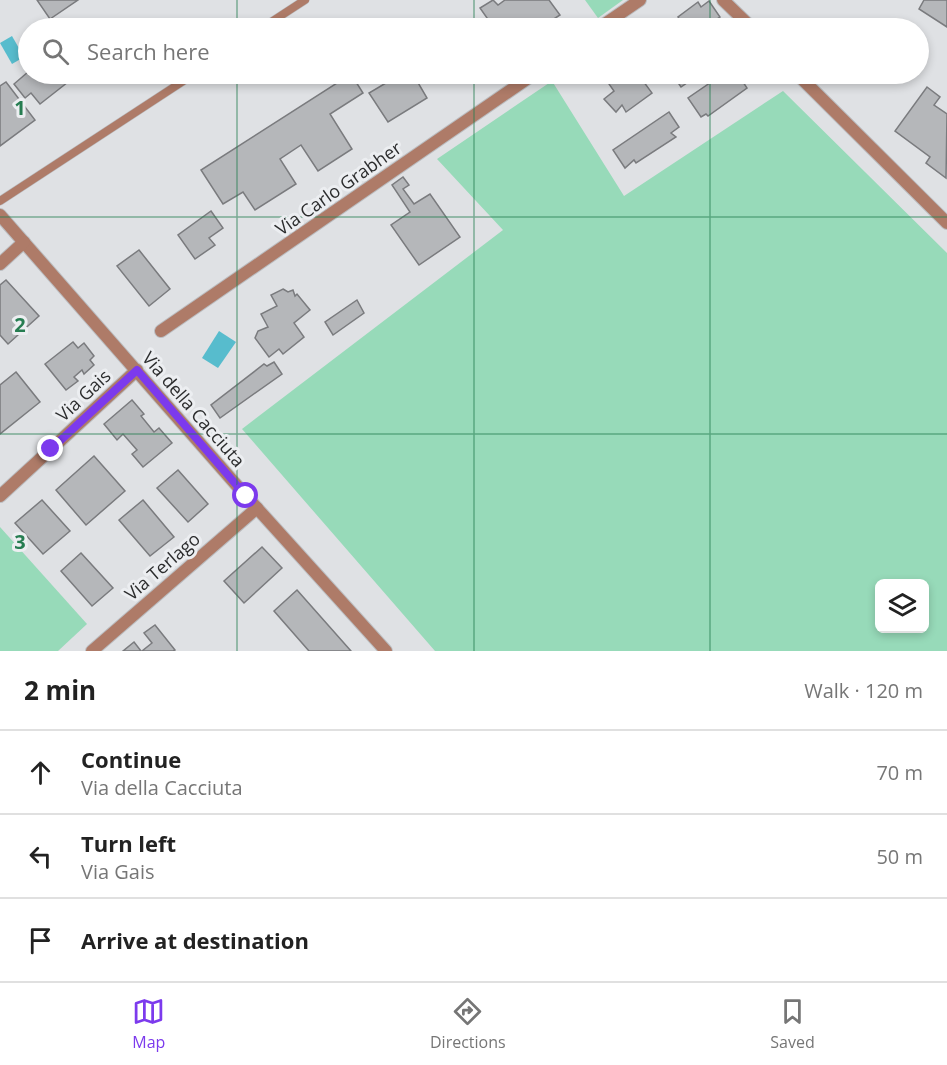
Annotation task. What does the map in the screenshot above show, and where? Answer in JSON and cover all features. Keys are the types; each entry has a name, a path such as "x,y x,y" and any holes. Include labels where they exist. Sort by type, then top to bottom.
{"street":[{"path":"614,18 640,0"},
{"path":"723,0 742,18"},
{"name":"Via Carlo Grabher","path":"161,331 519,84"},
{"path":"807,84 947,223"},
{"name":"Via della Cacciuta","path":"0,215 386,651"},
{"path":"0,264 24,242"},
{"name":"Via Gais","path":"0,496 137,370"},
{"name":"Via Terlago","path":"92,651 257,508"}],"lane":[{"path":"277,18 305,0"},
{"path":"0,201 179,84"}],"green space":[{"path":"585,0 623,0 598,18"},
{"path":"548,84 554,84 624,196 783,91 947,253 947,651 435,651 242,429 503,230 437,159"},
{"path":"0,527 87,624 58,651 0,651"}],"water":[{"path":"12,36 18,46 18,60 12,64 0,43"},
{"path":"219,331 236,342 218,368 202,358"}],"building":[{"path":"37,0 78,0 51,18"},
{"path":"493,0 498,5 505,0 549,0 560,15 555,18 487,18 480,8"},
{"path":"924,0 947,0 947,27 919,9"},
{"path":"709,1 720,17 678,17 698,2 701,7"},
{"path":"18,81 18,84 66,84 40,104 31,93 25,98 14,84"},
{"path":"6,82 35,120 0,146 0,86"},
{"path":"335,84 357,84 363,93 330,114 352,149 318,171 301,145 280,159 296,184 255,210 243,192 223,204 201,170"},
{"path":"384,84 419,84 427,98 388,122 369,93"},
{"path":"609,84 645,84 652,93 626,112 622,105 616,112 604,99 614,91"},
{"path":"708,84 744,84 747,88 708,116 706,114 701,117 688,98"},
{"path":"927,87 940,97 934,105 947,114 946,178 926,163 930,157 895,131"},
{"path":"669,112 679,127 671,133 676,137 636,163 634,160 625,168 613,150"},
{"path":"403,177 409,185 403,189 414,204 430,194 460,237 419,265 391,225 410,212 392,185"},
{"path":"211,211 223,228 209,238 215,245 195,259 178,235"},
{"path":"139,250 170,289 149,306 117,266"},
{"path":"6,280 39,316 8,344 0,335 0,285"},
{"path":"283,289 288,292 293,290 295,296 297,294 310,310 294,323 304,337 283,354 279,349 269,357 255,338 258,331 268,327 261,314 277,306 271,295"},
{"path":"357,300 364,313 333,335 325,322"},
{"path":"73,342 78,348 84,343 94,356 90,360 94,365 84,374 82,370 74,377 78,381 66,390 45,364"},
{"path":"274,362 282,374 220,418 211,405 264,364 267,366"},
{"path":"16,372 40,402 0,434 0,385"},
{"path":"132,400 144,414 141,416 154,432 159,428 172,443 143,467 132,454 137,450 123,434 117,440 104,424"},
{"path":"94,456 125,491 86,525 56,490"},
{"path":"178,470 208,504 188,522 157,488"},
{"path":"42,500 70,531 43,554 15,523"},
{"path":"143,500 174,537 150,556 119,520"},
{"path":"262,547 282,568 244,603 224,581"},
{"path":"81,553 113,588 92,606 61,571"},
{"path":"297,590 351,651 309,651 274,611"},
{"path":"155,625 175,650 142,651 152,643 144,633"},
{"path":"134,642 141,651 123,651"}],"route":[{"path":"51,449 137,370 246,496"}]}
